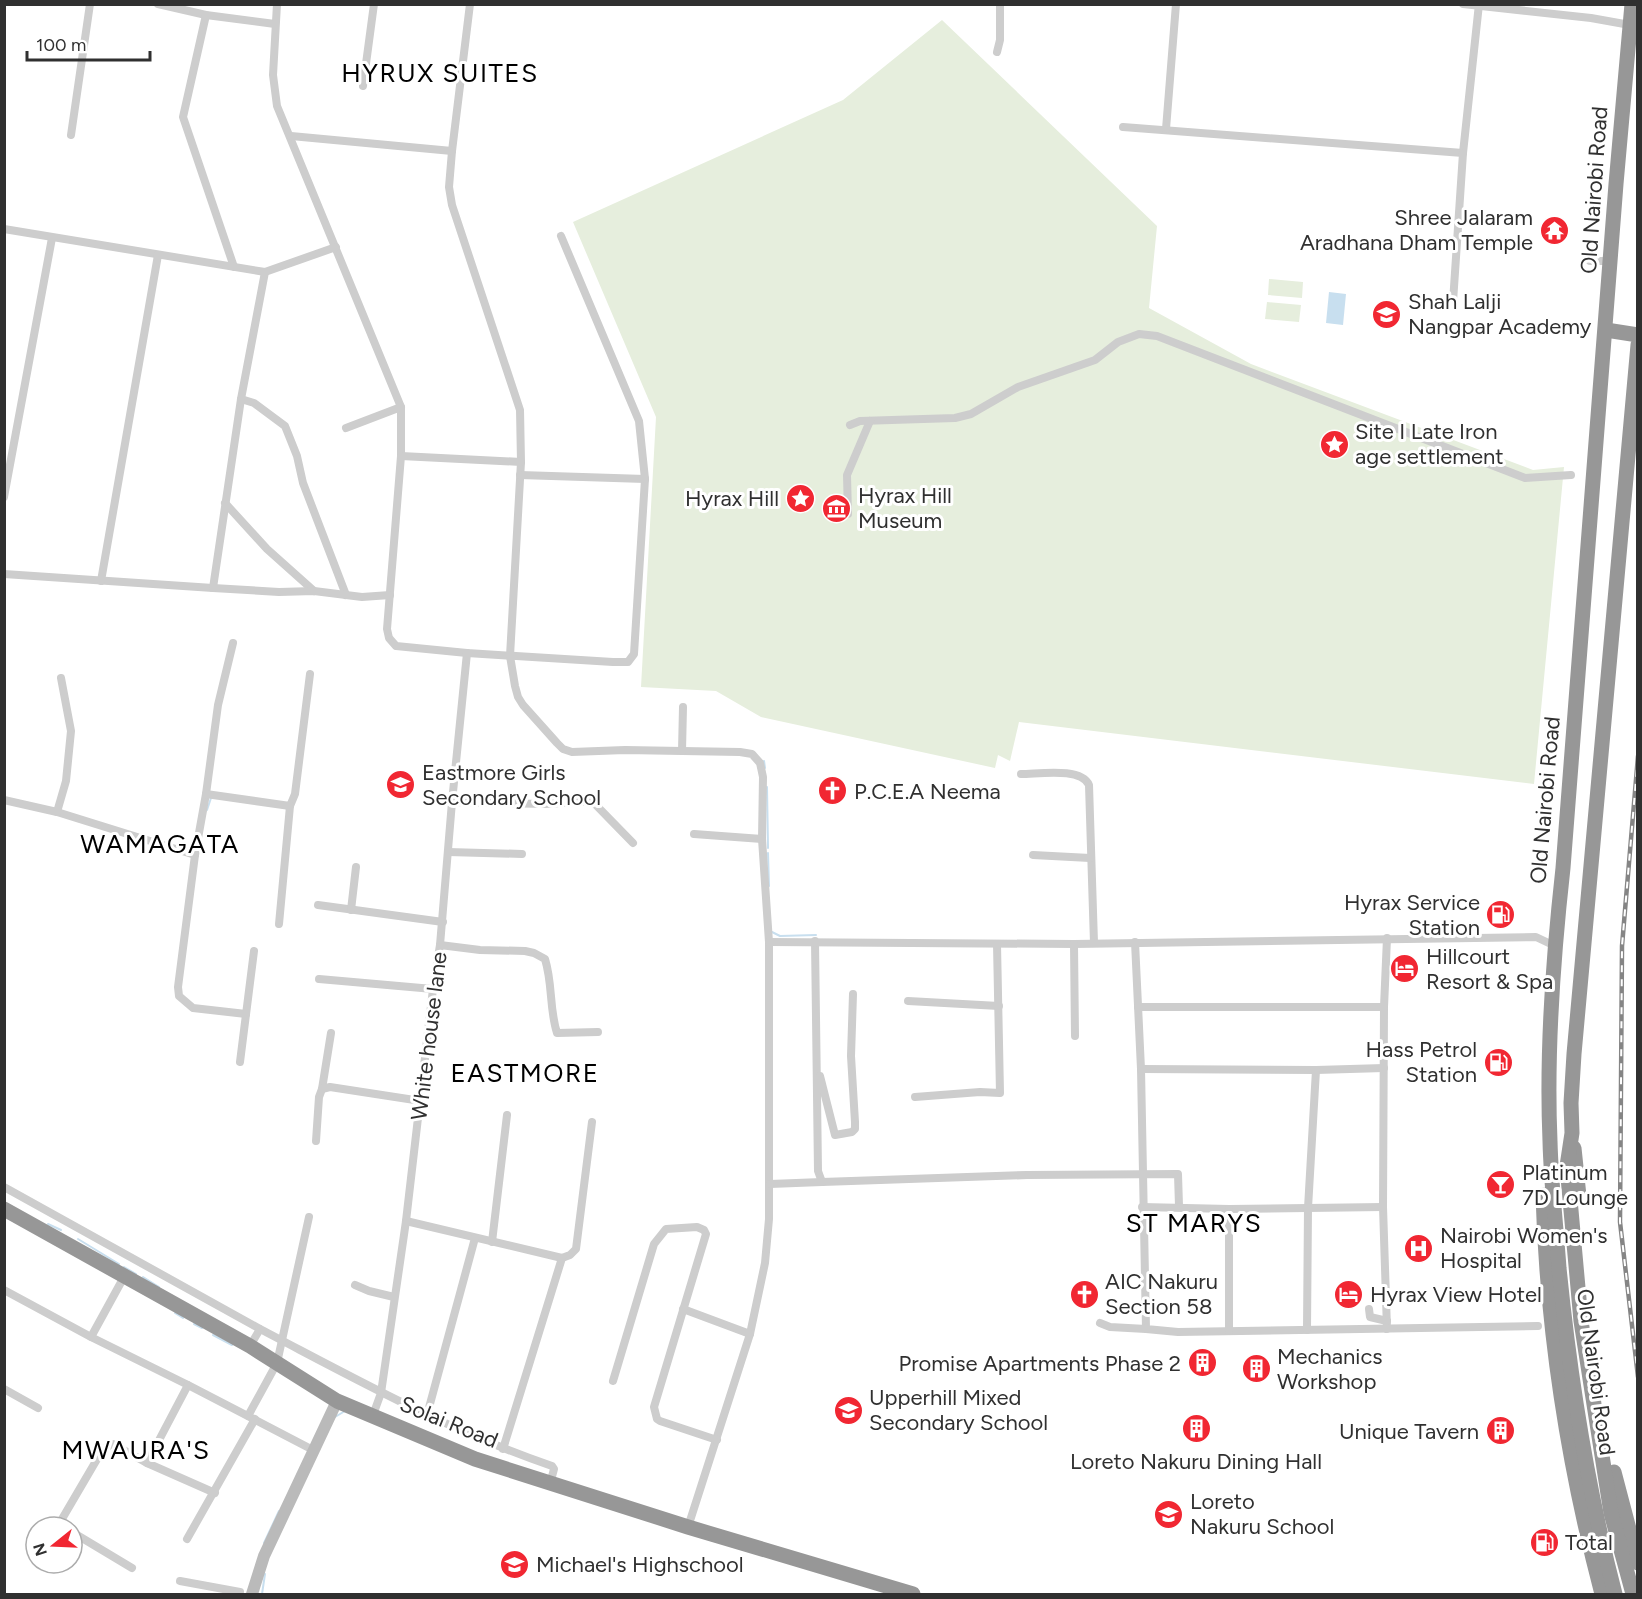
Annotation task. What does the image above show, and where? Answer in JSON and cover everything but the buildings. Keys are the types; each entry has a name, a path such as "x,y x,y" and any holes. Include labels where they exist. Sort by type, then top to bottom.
{"highway":[{"name":"Old Nairobi Road","path":"1615,1594 1588,1477 1573,1393 1564,1319 1553,1206 1550,1139 1551,1028 1555,946 1632,4"},
{"path":"1606,330 1638,335"},
{"path":"1638,345 1571,1102 1591,1327 1604,1421 1618,1490 1638,1563"},
{"path":"1572,1133 1567,1166 1581,1321 1611,1513 1633,1594"},
{"path":"1550,1139 1543,1194 1555,1351 1567,1433 1602,1594"},
{"name":"Solai Road","path":"4,1209 250,1346 337,1401 475,1459 549,1484 913,1594"}],"street":[{"path":"71,135 90,4"},
{"path":"158,4 206,15 275,24"},
{"path":"277,4 273,88 277,106 401,407 401,456 387,628 389,638 396,646 614,662 628,662 634,654 645,479 639,421 561,236"},
{"path":"363,86 374,4"},
{"path":"470,4 449,187 452,205 520,410 521,462 510,656 518,697 562,749 572,752 740,752 752,754 760,763 763,777 762,839 769,942 770,1184 765,1263 750,1334 688,1527"},
{"path":"997,52 1000,40 1000,4"},
{"path":"1166,129 1176,4"},
{"path":"1464,4 1591,18 1630,25"},
{"path":"1453,302 1463,153 1479,5"},
{"path":"206,15 183,117 234,267"},
{"path":"1124,127 1463,153"},
{"path":"291,136 452,151"},
{"path":"4,229 265,272 336,247"},
{"path":"4,496 52,238"},
{"path":"101,581 158,255"},
{"path":"1590,261 1610,261"},
{"path":"213,588 241,399 265,272"},
{"path":"850,424 870,421 955,418 971,414 1018,387 1095,360 1118,342 1139,334 1157,336 1525,478 1571,475"},
{"path":"241,399 254,403 285,426 297,456 303,483 346,595"},
{"path":"346,428 401,407"},
{"path":"848,514 847,475 870,421"},
{"path":"401,456 521,462"},
{"path":"520,475 645,479"},
{"path":"225,503 267,549 314,591"},
{"path":"4,574 279,592 314,591 362,597 390,595"},
{"path":"233,643 218,705 178,987 179,996 193,1008 246,1014"},
{"name":"White house lane","path":"373,1415 381,1393 421,1101 443,922 467,653"},
{"path":"279,924 290,806 295,794 310,674"},
{"path":"57,812 66,781 71,731 61,678"},
{"path":"682,751 683,707"},
{"path":"1021,774 1073,774 1081,775 1086,780 1090,794 1094,943"},
{"path":"206,794 290,806"},
{"path":"4,800 57,812 195,855"},
{"path":"452,802 546,804 592,801 633,843"},
{"path":"694,834 762,839"},
{"path":"448,852 522,854"},
{"path":"1033,855 1090,858"},
{"path":"351,910 356,867"},
{"path":"318,905 443,922"},
{"path":"769,942 1074,944 1536,937 1555,946"},
{"path":"1387,938 1384,1007 1383,1207 1387,1325"},
{"path":"815,941 818,1171 822,1182"},
{"path":"1135,942 1141,1069 1146,1329"},
{"path":"915,1097 980,1092 1000,1093 997,944"},
{"path":"1074,944 1076,1036"},
{"path":"440,945 534,953 545,959 551,977 553,1019 557,1033 598,1032"},
{"path":"240,1062 254,951"},
{"path":"319,979 433,989"},
{"path":"816,1058 835,1135 852,1132 855,1129 851,1056 853,994"},
{"path":"908,1002 999,1006"},
{"path":"1138,1007 1384,1007"},
{"path":"316,1141 320,1097 331,1033"},
{"path":"1141,1069 1384,1068"},
{"path":"1307,1330 1308,1208 1316,1070"},
{"path":"322,1089 330,1087 421,1101"},
{"path":"492,1242 507,1115"},
{"path":"406,1221 562,1258 570,1255 576,1249 592,1122"},
{"path":"770,1184 1027,1175 1179,1174 1179,1206"},
{"path":"4,1187 260,1329 381,1393 503,1449 552,1466 554,1469 549,1484"},
{"path":"1142,1207 1179,1206 1229,1209 1383,1207"},
{"path":"1229,1209 1229,1331"},
{"path":"187,1539 215,1493 277,1363 309,1217"},
{"path":"613,1381 654,1244 666,1229 697,1227 704,1230 706,1234 654,1407 655,1414 660,1421 717,1440"},
{"path":"426,1415 475,1238"},
{"path":"503,1449 562,1258"},
{"path":"91,1337 125,1275"},
{"path":"355,1285 394,1297"},
{"path":"4,1290 313,1450"},
{"path":"683,1309 750,1334"},
{"path":"1369,1309 1370,1317 1387,1325"},
{"path":"1100,1323 1110,1327 1178,1332 1307,1330 1387,1325 1538,1326"},
{"path":"250,1346 260,1329"},
{"path":"147,1462 188,1385"},
{"path":"4,1389 38,1408"},
{"path":"180,1581 246,1593 337,1401"},
{"path":"64,1515 103,1449 113,1444 215,1493"},
{"path":"84,1539 132,1568"}],"green space":[{"path":"942,20 1157,226 1149,308 1251,364 1533,470 1564,467 1534,784 1019,722 1010,761 998,755 995,768 761,717 716,691 641,687 656,417 573,222 843,100"},
{"path":"1269,279 1303,282 1302,298 1268,295"},
{"path":"1267,302 1301,305 1299,322 1265,319"}],"water":[{"path":"1329,292 1346,294 1343,325 1326,323"}],"waterway":[{"path":"764,761 765,768"},
{"path":"767,787 768,848"},
{"path":"207,810 211,798"},
{"path":"768,853 769,886"},
{"path":"772,932 780,936 816,935"},
{"path":"48,1224 61,1230"},
{"path":"78,1239 119,1264"},
{"path":"124,1267 136,1274"},
{"path":"143,1277 159,1287"},
{"path":"175,1313 183,1318"},
{"path":"194,1324 202,1328"},
{"path":"213,1335 232,1345"},
{"path":"335,1417 345,1411"},
{"path":"264,1543 279,1511"},
{"path":"262,1594 265,1574"}],"railway":[{"path":"1638,756 1622,946 1620,1222 1638,1377"}],"place":[{"name":"Shree Jalaram Aradhana Dham Temple","path":"1554,230"},
{"name":"Shah Lalji Nangpar Academy","path":"1387,314"},
{"name":"Site I Late Iron age settlement","path":"1334,444"},
{"name":"Hyrax Hill","path":"800,498"},
{"name":"Hyrax Hill Museum","path":"837,508"},
{"name":"Eastmore Girls Secondary School","path":"401,785"},
{"name":"P.C.E.A Neema","path":"833,791"},
{"name":"Hyrax Service Station","path":"1501,915"},
{"name":"Hillcourt Resort & Spa","path":"1405,969"},
{"name":"Hass Petrol Station","path":"1498,1062"},
{"name":"Platinum 7D Lounge","path":"1501,1185"},
{"name":"Nairobi Women's Hospital","path":"1419,1248"},
{"name":"AIC Nakuru Section 58","path":"1084,1294"},
{"name":"Hyrax View Hotel","path":"1349,1294"},
{"name":"Promise Apartments Phase 2","path":"1202,1363"},
{"name":"Mechanics Workshop","path":"1256,1369"},
{"name":"Upperhill Mixed Secondary School","path":"848,1410"},
{"name":"Loreto Nakuru Dining Hall","path":"1196,1429"},
{"name":"Unique Tavern","path":"1500,1431"},
{"name":"Loreto Nakuru School","path":"1169,1514"},
{"name":"Total","path":"1544,1542"},
{"name":"Michael's Highschool","path":"515,1564"}],"district":[{"name":"HYRUX SUITES","path":"440,73"},
{"name":"WAMAGATA","path":"160,844"},
{"name":"EASTMORE","path":"525,1073"},
{"name":"ST MARYS","path":"1194,1223"},
{"name":"MWAURA'S","path":"136,1450"}]}
